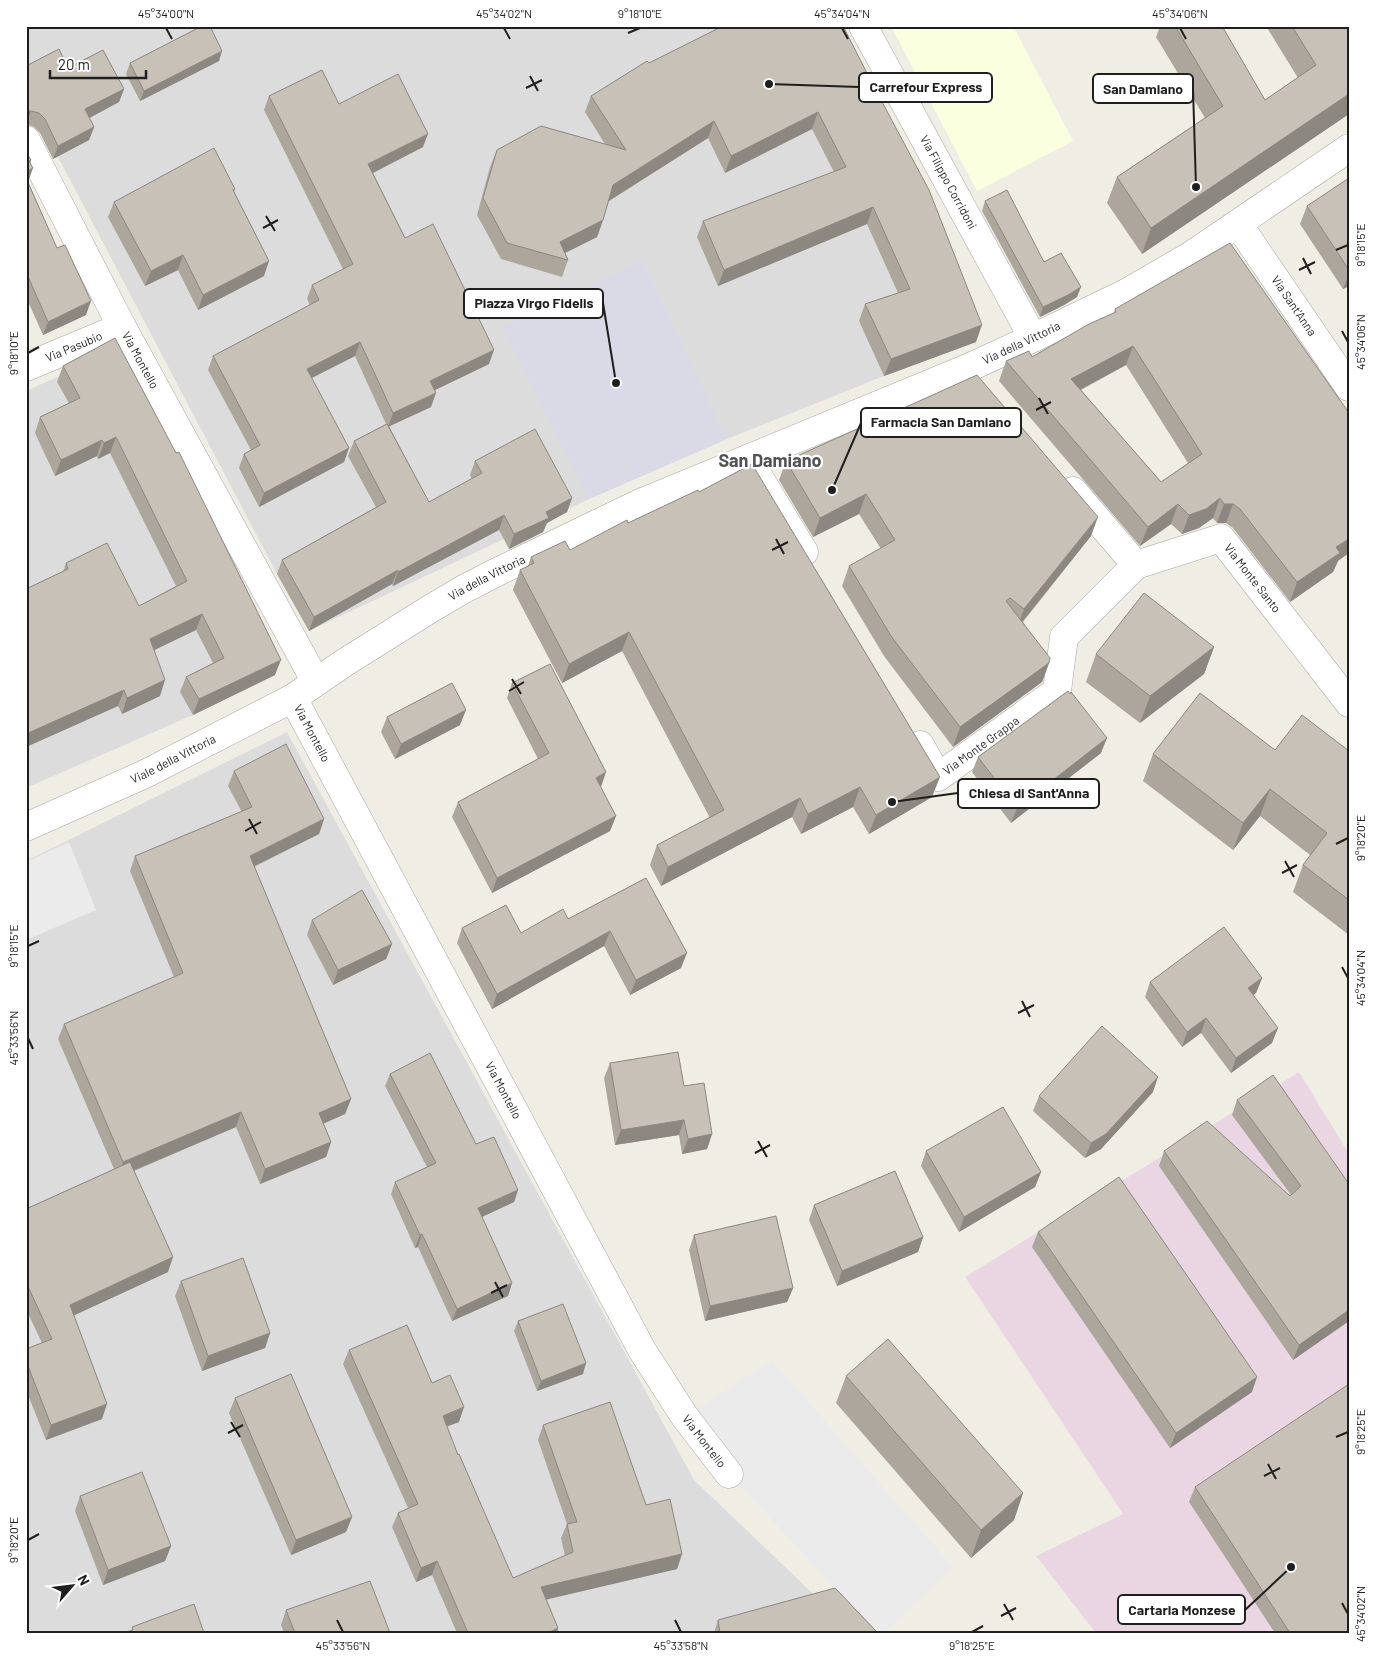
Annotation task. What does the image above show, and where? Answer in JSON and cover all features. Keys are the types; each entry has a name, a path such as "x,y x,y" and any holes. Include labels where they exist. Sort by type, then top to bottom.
{"street":[{"name":"Via Filippo Corridoni","path":"863,26 1033,338"},
{"name":"Via Montello","path":"26,140 122,327 316,682"},
{"name":"Via della Vittoria","path":"316,682 464,589 638,504 661,481 748,458 968,368 1126,293 1190,256 1349,148"},
{"name":"Via Sant'Anna","path":"1238,224 1349,387"},
{"name":"Via Pasubio","path":"26,367 122,327"},
{"path":"968,368 987,391"},
{"path":"748,458 818,576"},
{"path":"1058,474 1136,564"},
{"name":"Via Monte Santo","path":"1136,564 1221,538 1349,703"},
{"name":"Via Monte Grappa","path":"908,726 938,777 1057,691 1064,637 1136,564"},
{"name":"Viale della Vittoria","path":"26,827 144,774 294,698 316,682"},
{"name":"Via Montello","path":"294,698 642,1350 685,1417 729,1474"}],"shaded area":[{"path":"26,26 829,26 976,342 884,376 727,439 589,499 309,631 277,574 26,96"},
{"path":"891,26 1013,26 1073,141 977,191"},
{"path":"642,260 727,439 589,499 502,327"},
{"path":"109,354 173,468 275,675 193,715 26,788 26,391"},
{"path":"287,732 694,1480 853,1633 26,1633 26,861"},
{"path":"69,842 96,910 26,940 26,862"},
{"path":"1299,1072 1349,1154 1349,1633 1096,1633 1036,1556 1123,1514 965,1277"},
{"path":"772,1360 953,1567 885,1633 877,1633 729,1474 685,1417"}],"building":[{"path":"202,26 210,26 222,51 144,91 130,63"},
{"path":"723,26 843,26 929,190 982,325 891,359 865,304 910,289 873,207 724,270 703,221 846,167 818,112 731,156 714,121 613,185 603,220 560,242 568,260 507,243 483,198 497,150 541,126 626,150 591,96 647,61 649,63"},
{"path":"1175,26 1222,26 1265,100 1316,65 1292,26 1349,26 1349,94 1151,228 1117,177 1223,106"},
{"path":"59,49 68,68 103,50 124,89 85,109 94,127 58,146 45,119 39,113 26,112 26,66"},
{"path":"322,70 339,104 398,74 428,134 368,164 405,238 433,224 494,350 430,381 436,393 393,413 360,342 307,369 349,448 264,493 244,454 260,445 213,356 319,300 312,285 353,264 269,96"},
{"path":"214,148 269,261 203,295 183,255 151,271 114,202"},
{"path":"26,152 33,168 26,172"},
{"path":"26,178 57,248 65,245 91,301 48,322 26,272"},
{"path":"1349,178 1349,270 1307,206"},
{"path":"1007,190 1044,262 1061,253 1081,287 1043,307 985,201"},
{"path":"1230,243 1349,413 1349,539 1336,547 1340,553 1297,582 1240,509 1233,504 1224,504 1220,498 1206,509 1189,515 1178,504 1148,527 1006,361 1029,351 1032,357 1089,324 1116,312 1115,309","holes":["1133,346 1202,454 1161,482 1071,379"]},
{"path":"115,338 176,453 179,452 281,660 199,699 186,677 224,658 202,614 150,639 165,680 127,698 124,690 26,734 26,589 68,569 66,563 107,543 139,606 187,581 116,437 104,443 102,440 61,460 40,417 80,398 63,366"},
{"path":"977,375 1098,517 1024,609 1010,598 1006,601 1050,658 1049,663 960,727 891,636 849,566 895,540 866,494 820,518 786,461"},
{"path":"387,424 429,502 482,473 475,461 535,429 572,498 546,512 549,518 514,534 504,515 398,572 398,570 314,617 282,560 386,502 354,441"},
{"path":"752,464 940,777 876,815 860,787 808,814 800,798 668,867 657,845 724,810 629,632 569,664 520,570 534,563 531,557 565,541 570,550 627,520 628,523 698,490 699,492"},
{"path":"1144,593 1214,647 1150,696 1096,654"},
{"path":"550,664 606,772 596,778 616,816 497,878 458,802 549,753 512,683"},
{"path":"452,683 466,710 401,744 387,717"},
{"path":"1068,691 1070,694 1071,692 1107,738 1017,808 978,757"},
{"path":"1200,693 1275,750 1302,715 1349,751 1349,900 1303,865 1327,833 1270,789 1243,823 1153,754"},
{"path":"286,744 324,819 250,856 351,1099 319,1113 331,1142 265,1169 241,1112 123,1162 64,1024 183,973 135,856 252,807 234,771"},
{"path":"646,878 687,953 636,980 610,931 497,994 462,928 506,905 521,933 563,909 568,919"},
{"path":"362,890 392,944 338,970 312,920"},
{"path":"1224,927 1262,978 1248,988 1278,1028 1236,1058 1206,1018 1187,1032 1150,982"},
{"path":"1102,1026 1158,1077 1106,1134 1091,1143 1039,1096"},
{"path":"678,1052 684,1086 704,1083 712,1134 688,1139 684,1120 621,1130 610,1063"},
{"path":"430,1053 476,1144 494,1137 518,1190 478,1208 512,1283 457,1309 395,1182 436,1163 390,1074"},
{"path":"1273,1075 1349,1184 1349,1310 1299,1345 1164,1151 1207,1121 1290,1196 1301,1186 1237,1100"},
{"path":"1003,1107 1041,1172 964,1217 926,1151"},
{"path":"130,1162 173,1257 70,1305 107,1404 51,1425 26,1361 26,1349 52,1339 26,1282 26,1209"},
{"path":"895,1171 923,1237 842,1271 814,1205"},
{"path":"1119,1177 1257,1377 1176,1433 1038,1232"},
{"path":"776,1216 793,1288 710,1306 694,1235"},
{"path":"243,1258 270,1333 208,1356 181,1281"},
{"path":"563,1304 586,1363 541,1381 518,1321"},
{"path":"407,1325 432,1383 450,1375 464,1407 443,1416 458,1455 513,1578 573,1552 567,1524 577,1522 543,1425 610,1402 646,1505 670,1499 682,1554 541,1587 558,1628 548,1633 468,1633 437,1561 421,1568 398,1513 418,1504 349,1350"},
{"path":"888,1339 1023,1493 981,1530 846,1376"},
{"path":"291,1374 352,1517 296,1540 235,1398"},
{"path":"1349,1384 1349,1633 1290,1633 1195,1487"},
{"path":"142,1472 171,1546 108,1570 80,1496"},
{"path":"370,1581 390,1633 295,1633 286,1610"},
{"path":"835,1588 878,1633 720,1633 718,1620"},
{"path":"194,1604 204,1633 123,1633 133,1630 132,1627"}],"place":[{"name":"Carrefour Express","path":"769,84"},
{"name":"San Damiano","path":"1196,187"},
{"name":"Piazza Virgo Fidelis","path":"616,383"},
{"name":"Farmacia San Damiano","path":"832,490"},
{"name":"Chiesa di Sant'Anna","path":"892,802"},
{"name":"Cartaria Monzese","path":"1291,1567"}],"district":[{"name":"San Damiano","path":"770,461"}]}
